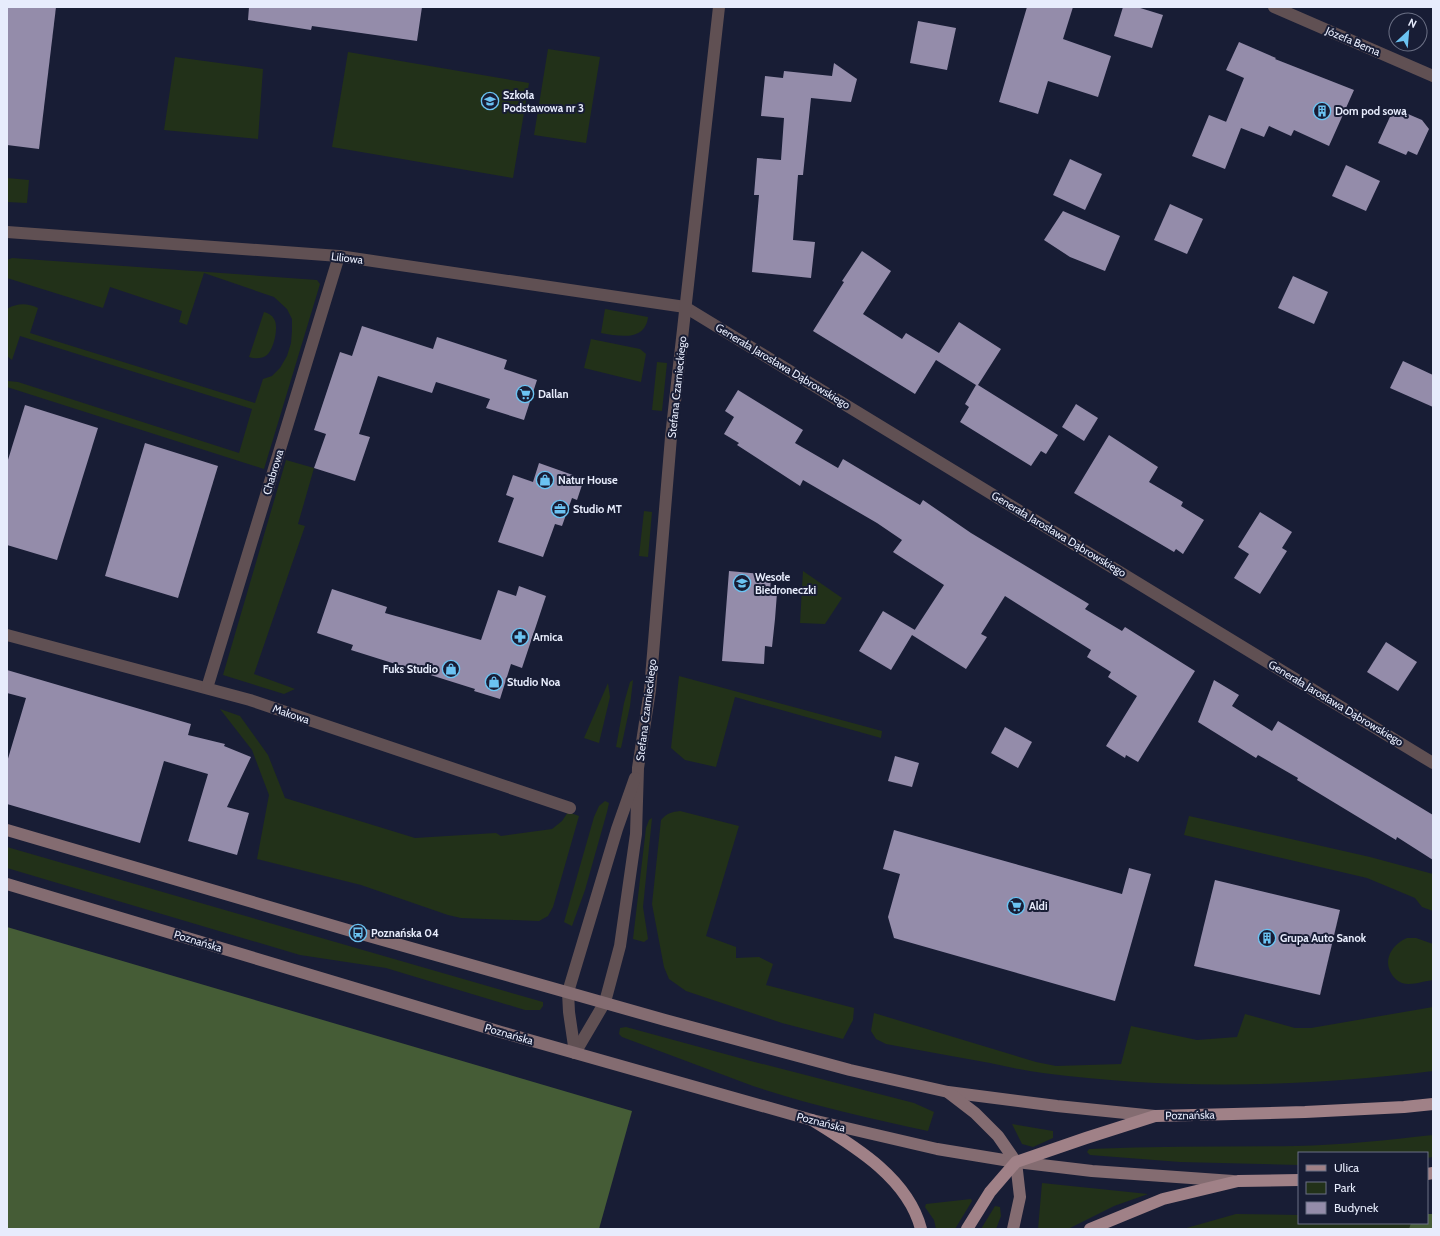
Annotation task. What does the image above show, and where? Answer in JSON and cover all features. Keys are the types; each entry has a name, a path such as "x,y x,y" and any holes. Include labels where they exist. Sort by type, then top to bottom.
{"main road":[{"name":"Poznańska","path":"7,830 358,933 568,992 850,1070 948,1092 1057,1106 1155,1116 1313,1112 1433,1104"},
{"name":"Poznańska","path":"7,884 575,1053 812,1120 937,1149 1016,1162 1092,1171 1238,1182 1298,1180"},
{"name":"Poznańska","path":"948,1092 975,1113 998,1136 1016,1162"},
{"path":"966,1229 990,1192 1016,1162 1155,1116"},
{"path":"812,1120 861,1152 891,1177 909,1199 918,1217 921,1229"},
{"path":"1013,1229 1020,1197 1016,1162"},
{"path":"1090,1229 1163,1199 1238,1182"}],"street":[{"name":"Stefana Czarnieckiego","path":"575,1053 605,1002 620,946 636,834 638,768 650,690 671,437 719,7"},
{"name":"Józefa Bema","path":"1274,7 1433,76"},
{"name":"Liliowa","path":"7,232 339,256 685,307"},
{"name":"Chabrowa","path":"207,688 339,256"},
{"name":"Generała Jarosława Dąbrowskiego","path":"685,307 1433,763"},
{"name":"Makowa","path":"7,635 250,700 570,808"},
{"name":"Stefana Czarnieckiego","path":"575,1053 569,1012 568,992 617,829 638,768"}],"green space":[{"path":"548,49 600,57 586,143 534,135"},
{"path":"348,52 529,83 513,178 332,147"},
{"path":"175,57 263,69 258,139 164,130"},
{"path":"7,178 29,180 27,203 7,202"},
{"path":"12,258 317,280 320,284 264,469 7,387 7,381 18,382 239,453 252,409 20,336 12,360 7,356 7,309 22,304 38,308 30,333 255,403 263,379 272,376 280,368 287,356 291,343 292,319 287,309 274,297 204,273 187,325 179,322 182,311 110,287 103,308 7,278 7,260"},
{"path":"605,309 648,317 646,325 637,334 630,336 601,333"},
{"path":"264,312 271,315 275,322 276,332 274,343 267,355 258,358 249,357"},
{"path":"591,339 640,349 646,354 641,382 584,368"},
{"path":"657,362 667,363 662,411 652,410"},
{"path":"286,460 314,468 298,524 305,526 254,674 295,689 284,694 223,675"},
{"path":"644,511 652,512 648,557 639,556"},
{"path":"803,571 842,598 825,624 800,623"},
{"path":"679,676 882,731 881,738 735,697 716,767 685,760 671,748"},
{"path":"633,680 630,706 621,748 616,747 624,703 630,682"},
{"path":"608,683 610,697 599,743 584,738"},
{"path":"220,709 240,716 268,755 285,798 415,838 496,833 501,836 552,829 562,821 568,812 579,816 553,907 548,916 539,921 461,918 448,915 361,885 257,859 269,795 252,750"},
{"path":"605,801 609,803 607,812 585,890 572,926 564,922 594,817 599,806"},
{"path":"680,811 739,826 706,936 736,947 736,958 759,957 773,964 766,985 854,1008 853,1020 843,1039 782,1023 686,991 669,979 664,967 652,904 661,820 670,813"},
{"path":"1189,816 1370,857 1433,874 1433,911 1422,907 1415,898 1367,878 1184,835"},
{"path":"652,818 643,907 648,939 644,942 633,939 646,828 649,820"},
{"path":"7,847 543,1002 543,1006 540,1010 525,1010 386,968 300,955 7,868"},
{"path":"7,927 632,1111 599,1229 7,1229"},
{"path":"1407,938 1416,938 1433,944 1433,980 1406,984 1395,979 1389,967 1389,957 1397,944"},
{"path":"1433,1007 1433,1071 1287,1083 1189,1084 1140,1082 1043,1073 886,1044 876,1039 871,1031 874,1013 1036,1062 1056,1066 1121,1064 1131,1026 1197,1040 1237,1037 1245,1014 1295,1028 1311,1028"},
{"path":"626,1027 914,1103 934,1112 928,1131 796,1099 753,1086 622,1037 619,1034 620,1028"},
{"path":"1012,1124 1053,1131 1053,1138 1033,1147 1022,1144"},
{"path":"1433,1135 1433,1157 1428,1158 1428,1152 1298,1152 1298,1165 1180,1162 1090,1155 1087,1152 1089,1149 1115,1148 1313,1145 1365,1142"},
{"path":"1042,1183 1148,1194 1114,1206 1068,1229 1038,1229"},
{"path":"971,1199 972,1201 955,1229 936,1229 934,1220 925,1207 926,1204"},
{"path":"995,1206 1000,1207 1001,1216 996,1229 981,1229"},
{"path":"1236,1214 1298,1215 1298,1224 1428,1224 1428,1214 1433,1214 1433,1229 1183,1229"},
{"path":"1428,1214 1433,1214 1433,1229 1409,1229 1411,1224 1428,1224"}],"building":[{"path":"7,7 56,7 39,149 7,145"},
{"path":"249,7 422,7 417,41 312,26 311,30 248,20"},
{"path":"1027,7 1073,7 1063,39 1111,56 1098,97 1048,81 1038,114 999,102"},
{"path":"1123,7 1137,7 1163,15 1152,48 1114,36"},
{"path":"918,21 956,28 947,70 910,63"},
{"path":"1239,42 1276,58 1275,59 1354,90 1329,146 1294,130 1291,136 1269,126 1264,137 1241,128 1225,169 1192,156 1209,115 1226,122 1244,78 1226,70"},
{"path":"834,63 857,79 851,102 811,98 803,175 798,175 793,240 815,242 811,278 752,272 759,195 754,195 757,158 781,160 784,118 761,116 765,76 783,78 784,71 832,76"},
{"path":"1394,108 1422,120 1429,129 1417,155 1408,151 1406,155 1378,143"},
{"path":"1070,159 1102,174 1085,210 1053,195"},
{"path":"1346,165 1380,181 1366,211 1332,196"},
{"path":"1170,204 1203,219 1187,254 1154,240"},
{"path":"1063,211 1120,236 1105,271 1070,257 1044,240"},
{"path":"862,251 891,271 863,314 902,339 906,333 939,353 959,322 1001,349 978,385 1058,435 1046,454 1041,451 1031,466 960,422 969,407 965,404 976,385 936,360 915,394 813,331 844,282 842,281"},
{"path":"1293,276 1328,292 1314,324 1278,308"},
{"path":"362,326 433,349 437,337 507,360 504,369 537,380 524,420 486,408 490,399 436,382 432,393 378,376 359,434 370,437 355,481 314,468 326,434 314,430 340,352 352,356"},
{"path":"1403,361 1433,375 1433,407 1390,388"},
{"path":"738,390 803,430 795,443 838,468 843,459 920,505 923,500 971,533 1089,604 1085,609 1122,631 1125,627 1195,671 1138,762 1126,755 1125,758 1106,746 1137,696 1108,677 1111,672 1087,657 1091,650 1005,596 981,634 987,637 966,669 912,635 891,670 859,651 883,611 915,630 944,585 893,552 902,540 877,523 803,480 800,486 737,445 739,443 724,434 734,417 725,411"},
{"path":"1076,404 1098,418 1084,441 1062,427"},
{"path":"25,405 98,428 57,560 7,545 7,463"},
{"path":"1109,435 1158,467 1149,482 1183,502 1181,506 1204,520 1183,554 1176,549 1174,552 1074,493"},
{"path":"145,443 218,466 178,598 105,576"},
{"path":"539,463 584,479 577,500 572,498 562,526 555,524 543,557 498,542 514,498 506,495 513,475 533,482"},
{"path":"1260,512 1292,532 1282,548 1287,551 1260,594 1234,578 1249,554 1238,547"},
{"path":"729,571 771,575 770,593 777,593 775,619 772,647 765,646 764,664 722,661"},
{"path":"519,586 546,596 522,668 511,664 500,699 474,691 475,689 351,650 353,645 317,633 332,589 387,607 385,613 481,640 498,590 516,596"},
{"path":"1386,642 1417,662 1398,691 1367,672"},
{"path":"7,670 191,724 188,735 225,744 224,746 251,757 227,807 249,813 237,855 188,841 208,774 164,761 140,843 7,804 7,762 26,698 7,693"},
{"path":"1214,680 1239,695 1232,706 1272,731 1278,721 1433,815 1433,860 1397,837 1396,840 1297,780 1298,778 1258,755 1256,758 1198,722"},
{"path":"1005,727 1032,742 1018,768 991,753"},
{"path":"895,756 919,763 912,787 888,781"},
{"name":"Aldi","path":"894,830 1122,894 1129,868 1151,874 1115,1001 894,938 888,917 900,874 883,869"},
{"name":"Grupa Auto Sanok","path":"1215,880 1340,910 1320,995 1194,966"}],"place":[{"name":"Szkoła Podstawowa nr 3","path":"490,101"},
{"name":"Dom pod sową","path":"1322,111"},
{"name":"Dallan","path":"525,394"},
{"name":"Natur House","path":"545,480"},
{"name":"Studio MT","path":"560,509"},
{"name":"Wesołe Biedroneczki","path":"742,583"},
{"name":"Arnica","path":"520,637"},
{"name":"Fuks Studio","path":"451,669"},
{"name":"Studio Noa","path":"494,682"},
{"name":"Aldi","path":"1016,906"},
{"name":"Poznańska 04","path":"358,933"},
{"name":"Grupa Auto Sanok","path":"1267,938"}]}
